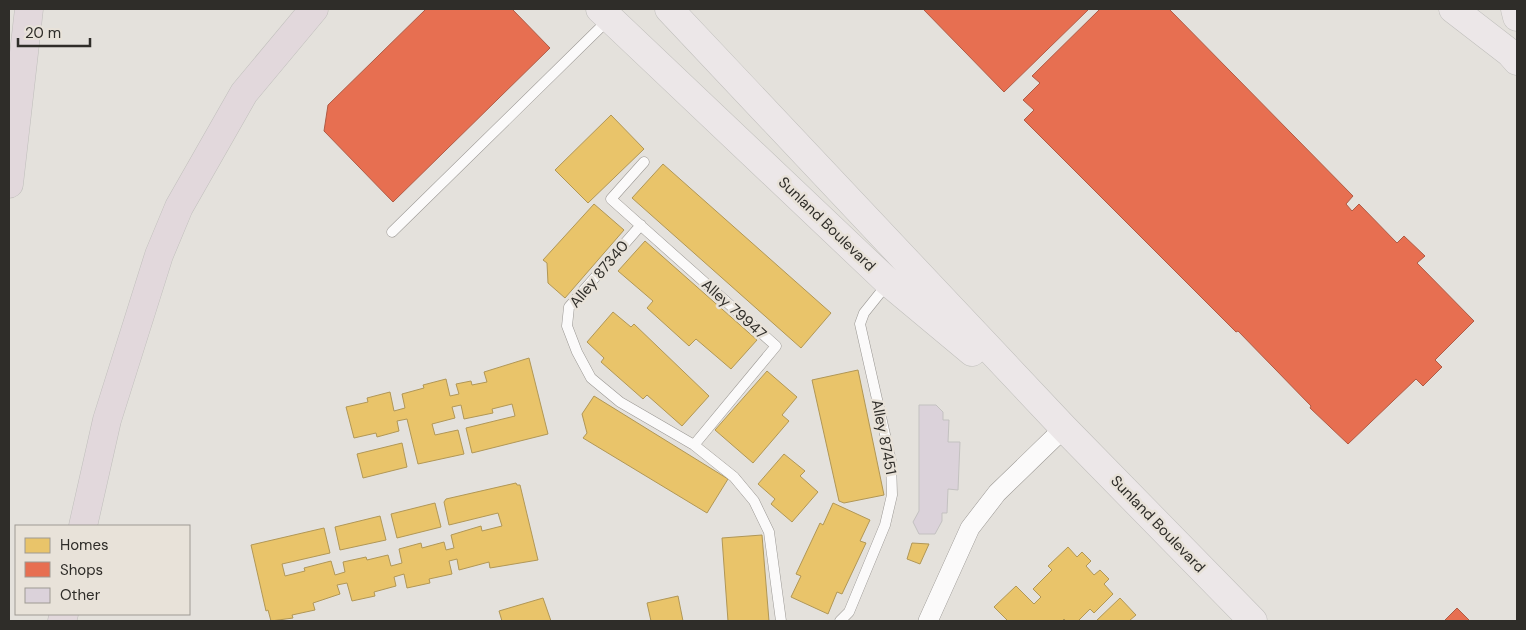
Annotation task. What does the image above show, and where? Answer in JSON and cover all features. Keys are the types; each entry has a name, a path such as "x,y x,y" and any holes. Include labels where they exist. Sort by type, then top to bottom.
{"highway":[{"path":"9,184 30,9"},
{"path":"83,525 107,420 159,255 180,207 244,93 314,9"}],"main road":[{"name":"Sunland Boulevard","path":"669,9 1064,428 1253,621"},
{"path":"1453,9 1510,53 1517,61"},
{"name":"Sunland Boulevard","path":"605,14 888,282 1064,428"}],"street":[{"path":"928,621 974,522 996,493 1064,428"}],"lane":[{"path":"392,232 605,14"},
{"path":"641,225 611,199 644,162"},
{"name":"Alley 79947","path":"641,225 776,346 694,445"},
{"name":"Alley 87340","path":"641,225 569,308 567,326 577,352 591,378 620,402 694,445 734,477 754,501 769,532 781,621"},
{"name":"Alley 87451","path":"840,621 849,612 886,525 892,495 891,461 860,324 864,313 888,282"}],"building: Homes":[{"path":"611,115 644,149 588,203 555,170"},
{"path":"663,164 831,313 801,348 632,198"},
{"path":"594,204 624,230 565,298 548,283 547,263 543,260"},
{"path":"645,241 757,340 731,369 696,339 689,346 647,308 653,301 618,271"},
{"path":"613,312 631,327 634,324 709,396 682,426 647,395 643,399 601,362 604,358 587,342"},
{"path":"529,358 548,434 472,453 466,428 515,416 512,404 492,409 493,413 464,419 461,405 452,407 455,418 432,424 435,435 458,430 464,454 418,464 407,419 397,421 399,431 377,437 376,433 354,438 346,407 368,402 367,398 390,392 394,411 405,408 402,394 424,388 423,385 446,379 450,396 459,394 456,384 471,381 472,385 487,382 484,372"},
{"path":"858,370 884,495 844,503 839,501 812,380"},
{"path":"767,371 797,397 782,415 789,421 753,463 715,430"},
{"path":"594,396 728,479 707,513 583,438 587,433 582,414"},
{"path":"402,443 407,467 363,478 357,454"},
{"path":"784,454 805,471 800,476 818,492 792,522 771,504 775,499 758,484"},
{"path":"516,483 520,485 538,560 490,568 489,562 459,570 457,559 449,561 452,574 429,579 430,583 407,588 404,574 394,577 396,586 374,592 375,596 352,601 347,583 337,585 340,594 313,603 315,610 292,615 293,618 271,621 268,610 266,611 251,545 324,528 330,553 282,564 285,576 305,571 304,568 331,561 335,575 345,572 343,562 366,557 367,560 388,555 391,566 402,563 399,549 421,543 422,548 444,542 446,550 454,548 451,535 481,526 482,531 502,526 498,513 449,525 444,502 446,499"},
{"path":"435,503 441,527 397,538 391,514"},
{"path":"833,503 870,520 860,541 866,543 842,594 837,592 828,614 791,597 801,576 796,574 820,523 823,525"},
{"path":"380,516 386,540 340,550 335,527"},
{"path":"762,535 769,621 728,621 722,538"},
{"path":"912,543 929,544 920,564 907,559"},
{"path":"1068,547 1077,557 1082,552 1091,561 1086,566 1094,575 1100,570 1109,579 1104,584 1113,594 1094,613 1090,609 1078,621 1066,621 1064,619 1062,621 1008,621 994,607 1016,586 1034,604 1041,597 1033,589 1052,570 1048,566"},
{"path":"678,596 683,621 651,621 647,603"},
{"path":"543,598 551,621 502,621 499,611"},
{"path":"1120,598 1136,615 1129,621 1096,621"}],"building: Shops":[{"path":"426,9 512,9 550,48 393,202 324,131 328,105"},
{"path":"923,9 1089,9 1004,92"},
{"path":"1100,9 1169,9 1353,196 1346,204 1352,211 1359,204 1397,243 1404,236 1425,256 1417,263 1474,321 1435,360 1442,367 1423,386 1416,379 1348,444 1310,408 1311,406 1238,331 1236,332 1024,120 1034,110 1023,100 1040,83 1032,76"},
{"path":"1457,608 1470,621 1444,621"}],"building: Other":[{"path":"919,405 936,405 943,412 943,420 949,420 948,442 960,442 958,490 948,489 947,513 942,513 942,521 935,534 919,534 913,522 919,511"}]}
